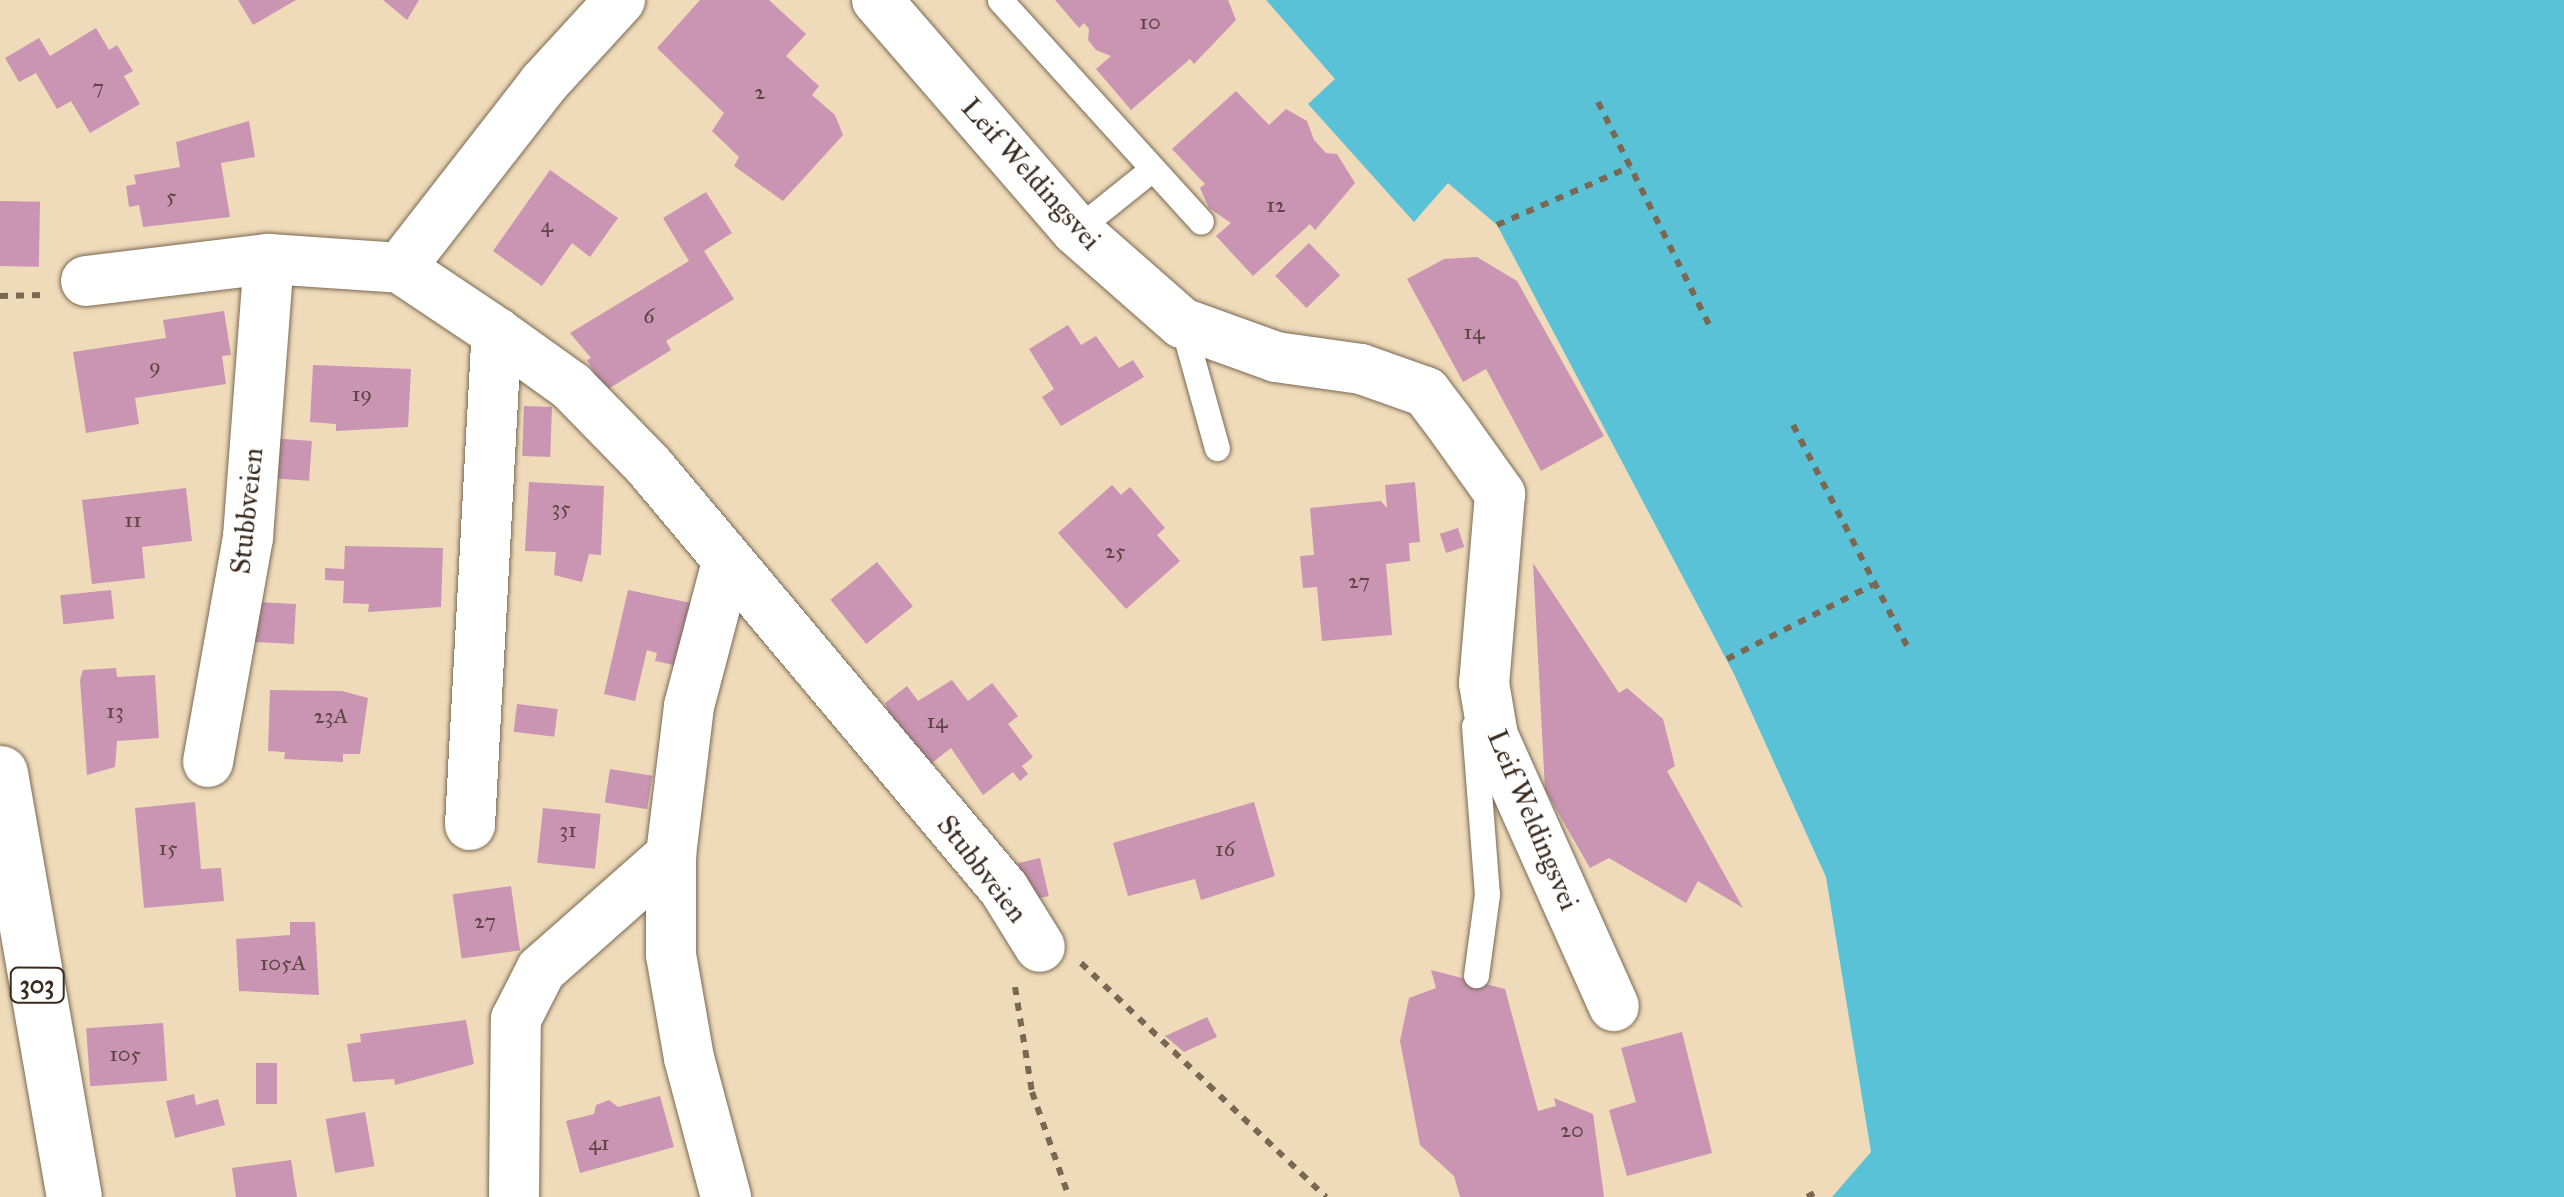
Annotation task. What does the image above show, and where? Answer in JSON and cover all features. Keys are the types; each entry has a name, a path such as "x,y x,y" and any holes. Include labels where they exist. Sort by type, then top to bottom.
{"main road":[{"name":"303","path":"0,773 74,1197"}],"street":[{"path":"400,268 543,84 620,0"},
{"name":"Leif Weldingsvei","path":"877,0 1076,230 1182,323 1276,357 1361,369 1426,392 1500,494 1484,683 1494,736 1614,1006"},
{"name":"Stubbveien","path":"208,762 248,537 268,258"},
{"name":"Stubbveien","path":"65,288 268,258 400,268 497,333 572,386 1004,888 1040,948"},
{"path":"470,826 497,333"},
{"path":"726,1197 689,1058 672,955 672,855 689,706 727,562"},
{"path":"514,1196 516,1019 541,970 672,855"}],"lane":[{"path":"1000,0 1201,222"},
{"path":"1076,230 1152,170"},
{"path":"1182,323 1218,448"},
{"path":"1476,975 1487,894 1472,737 1484,683"}],"path":[{"path":"1598,102 1708,325"},
{"path":"1497,225 1630,167"},
{"path":"0,296 65,288"},
{"path":"1794,425 1872,585 1909,650"},
{"path":"1727,659 1872,585"},
{"path":"1069,1197 1032,1092 1015,986 1040,948 1069,952 1326,1197"}],"water":[{"path":"1266,0 2564,0 2564,1197 1832,1197 1871,1152 1826,877 1734,674 1497,225 1448,183 1414,222 1308,104 1335,79"}],"building":[{"path":"238,0 296,0 253,25"},
{"path":"383,0 419,0 407,20"},
{"path":"700,0 769,0 806,34 786,56 819,86 812,95 835,115 843,135 783,201 734,166 739,157 712,131 724,113 657,48"},
{"path":"1055,0 1228,0 1236,20 1194,64 1190,59 1131,110 1096,69 1111,56 1096,50 1088,40 1089,29 1084,23 1079,28"},
{"path":"96,28 109,50 117,45 133,71 124,76 140,104 90,133 71,101 57,109 36,73 19,82 5,58 39,38 50,56"},
{"path":"1236,91 1269,125 1286,109 1307,121 1314,140 1326,153 1337,154 1355,183 1315,230 1310,224 1253,276 1216,236 1231,223 1209,208 1200,188 1205,184 1172,149"},
{"path":"249,121 255,157 221,163 230,217 143,227 139,205 129,207 126,186 136,184 134,175 180,167 176,142"},
{"path":"550,170 618,218 590,257 572,243 542,286 493,251"},
{"path":"706,192 732,233 704,251 734,299 666,341 671,350 605,391 587,360 591,358 570,333 689,261 663,218"},
{"path":"0,201 40,202 39,267 0,266"},
{"path":"1309,243 1340,275 1306,308 1275,276"},
{"path":"1477,257 1517,281 1604,436 1541,471 1486,369 1463,382 1407,279 1444,259"},
{"path":"224,311 231,355 222,356 226,384 135,398 139,424 86,433 73,352 166,338 163,320"},
{"path":"1068,325 1081,345 1096,336 1119,368 1133,360 1144,377 1061,426 1042,397 1054,389 1029,349"},
{"path":"313,365 411,369 408,427 336,431 336,424 310,422"},
{"path":"524,406 552,407 550,457 522,456"},
{"path":"270,438 312,441 309,481 267,478"},
{"path":"529,482 604,486 601,555 589,554 582,582 554,575 556,552 525,551"},
{"path":"1415,482 1420,542 1409,543 1410,561 1386,564 1392,635 1322,641 1317,587 1303,588 1300,556 1314,555 1310,508 1381,501 1387,508 1385,485"},
{"path":"1112,485 1121,495 1130,487 1165,528 1157,535 1180,561 1126,609 1058,533"},
{"path":"186,488 192,541 142,547 145,578 92,584 82,500"},
{"path":"1458,528 1464,547 1446,553 1440,534"},
{"path":"345,546 443,548 441,607 368,612 369,604 343,603 344,581 325,580 325,568 344,569"},
{"path":"877,562 913,606 866,644 830,600"},
{"path":"1533,563 1619,693 1627,688 1663,719 1675,766 1667,771 1743,908 1698,881 1686,903 1609,858 1590,868 1545,790"},
{"path":"111,590 114,619 63,624 60,595"},
{"path":"628,590 691,603 674,665 655,661 657,653 647,650 635,701 604,694"},
{"path":"256,602 296,604 294,644 254,642"},
{"path":"116,668 117,677 155,675 159,738 117,741 115,767 87,775 80,680 83,670"},
{"path":"952,680 968,701 992,683 1018,716 1008,724 1033,757 1022,766 1028,774 1020,781 1013,772 983,795 951,748 928,766 892,719 885,703 907,686 918,701"},
{"path":"270,690 342,691 368,698 360,754 343,754 343,762 284,759 285,752 268,751"},
{"path":"517,704 558,709 554,737 514,732"},
{"path":"610,769 652,776 647,809 605,803"},
{"path":"195,802 201,869 221,868 224,901 144,908 135,808"},
{"path":"1254,802 1275,876 1201,900 1195,879 1128,896 1113,843"},
{"path":"543,808 601,814 595,869 537,863"},
{"path":"1040,858 1049,896 1026,901 1018,863"},
{"path":"511,886 520,950 462,959 453,894"},
{"path":"290,922 315,922 319,995 239,991 236,939 290,935"},
{"path":"1431,970 1505,989 1538,1111 1556,1106 1554,1098 1593,1114 1604,1197 1460,1197 1454,1176 1420,1145 1400,1041 1409,998 1436,988"},
{"path":"1207,1017 1217,1037 1184,1052 1165,1036"},
{"path":"466,1020 474,1064 395,1085 394,1079 353,1082 347,1044 361,1042 360,1034"},
{"path":"163,1023 167,1081 90,1086 86,1028"},
{"path":"1682,1032 1712,1153 1627,1176 1609,1110 1636,1102 1621,1048"},
{"path":"256,1063 277,1063 277,1104 256,1104"},
{"path":"194,1094 196,1105 218,1099 225,1125 175,1138 166,1101"},
{"path":"660,1096 674,1147 580,1173 566,1121 594,1114 596,1105 609,1100 618,1107"},
{"path":"365,1112 375,1166 335,1173 326,1119"},
{"path":"291,1160 297,1197 236,1197 232,1168"}]}
